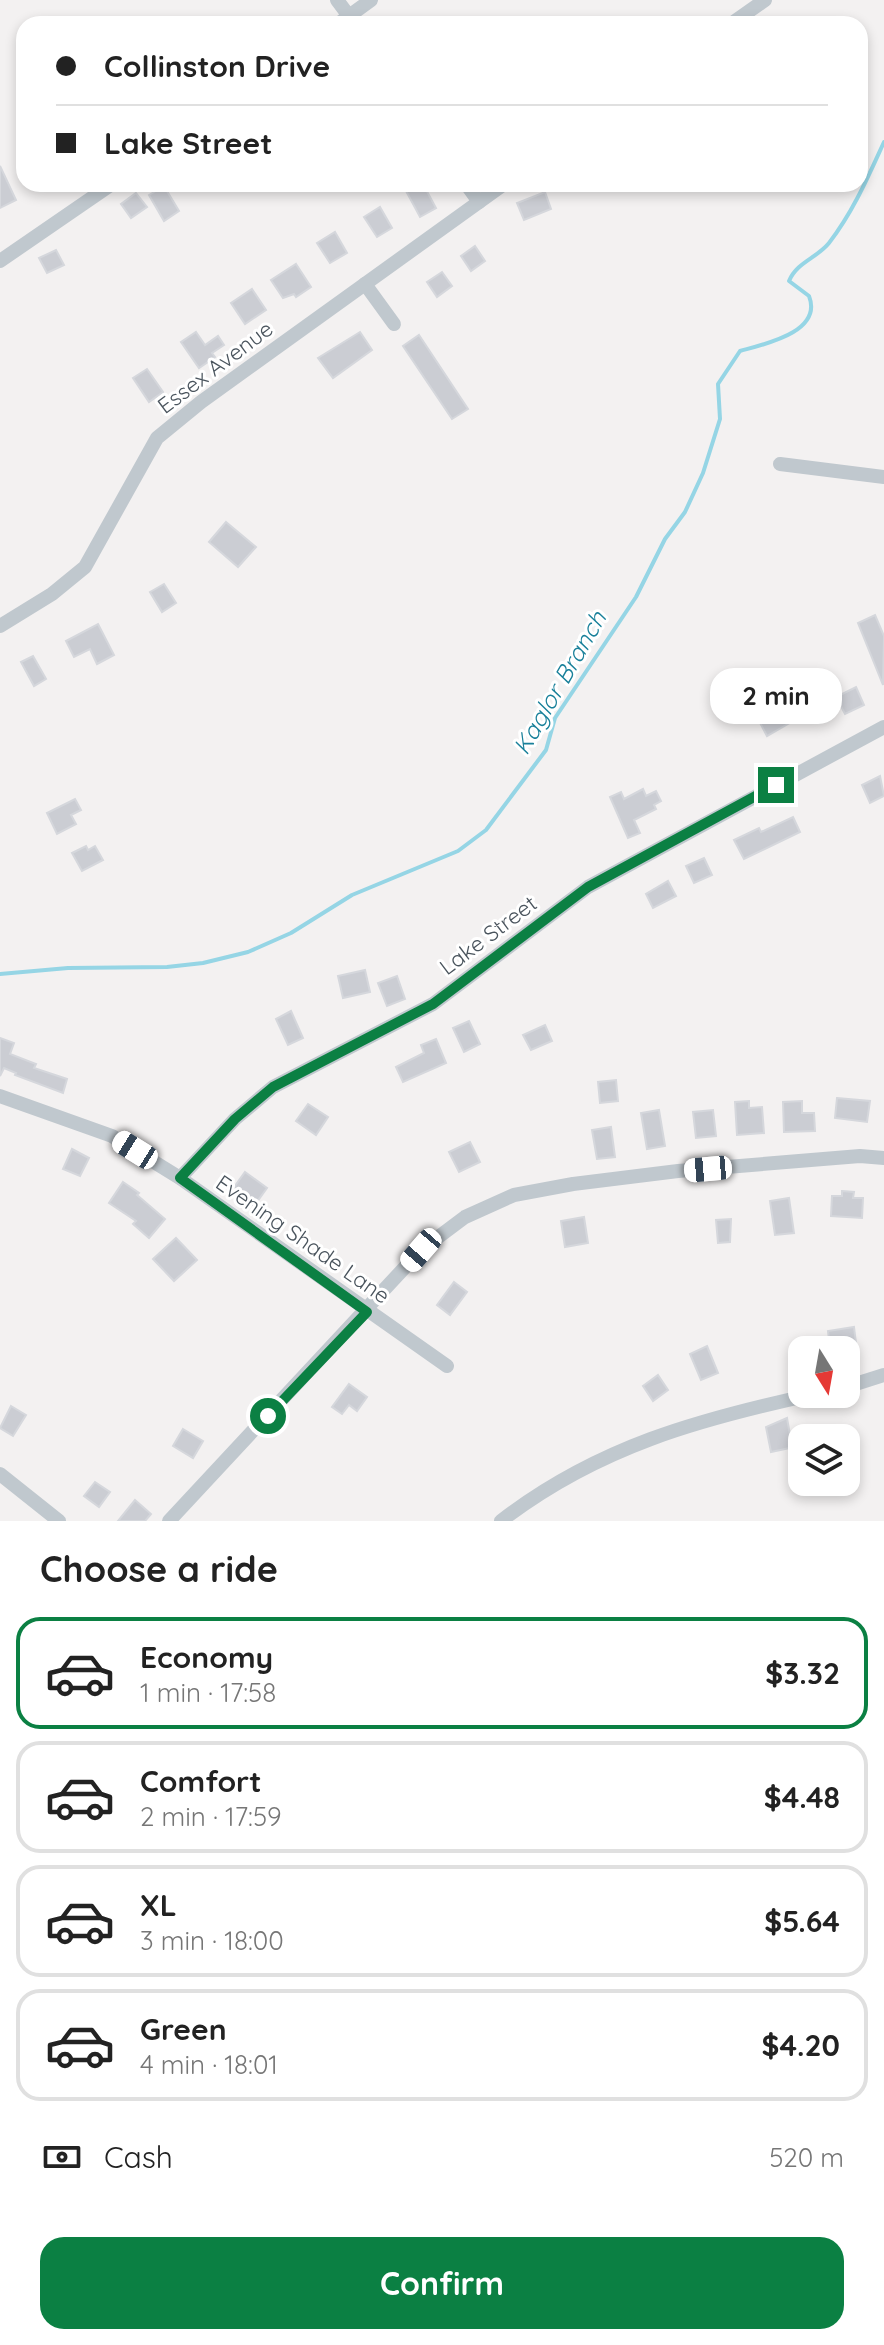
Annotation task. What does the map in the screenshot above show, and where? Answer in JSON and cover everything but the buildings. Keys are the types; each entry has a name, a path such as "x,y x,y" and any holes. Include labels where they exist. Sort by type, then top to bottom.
{"street":[{"path":"353,16 371,0"},
{"path":"742,16 765,0"},
{"path":"3,253 99,192"},
{"path":"472,192 479,202"},
{"name":"Essex Avenue","path":"0,626 52,594 85,567 157,438 201,402 493,192"},
{"path":"365,284 394,324"},
{"path":"780,464 884,477"},
{"name":"Lake Street","path":"180,1178 235,1119 273,1087 433,1004 588,887 884,727"},
{"name":"Evening Shade Lane","path":"0,1096 112,1136 180,1178 447,1366"},
{"path":"169,1521 367,1312 421,1250 465,1217 514,1195 573,1184 678,1171 860,1156 884,1158"},
{"path":"860,1383 884,1375"},
{"path":"501,1521 553,1484 630,1446 721,1414 788,1400"},
{"path":"0,1474 59,1521"}],"waterway":[{"name":"Kaglor Branch","path":"868,177 884,142"},
{"name":"Kaglor Branch","path":"0,974 68,968 167,967 203,963 248,952 291,933 352,895 458,851 486,830 546,750 555,718 636,597 665,539 685,512 703,473 720,419 718,384 740,351 777,340 808,319 811,308 809,296 789,281 797,269 824,248 838,231 861,192"}],"route":[{"path":"268,1416 367,1312 180,1178 235,1119 273,1087 433,1004 588,887 776,785"}]}
